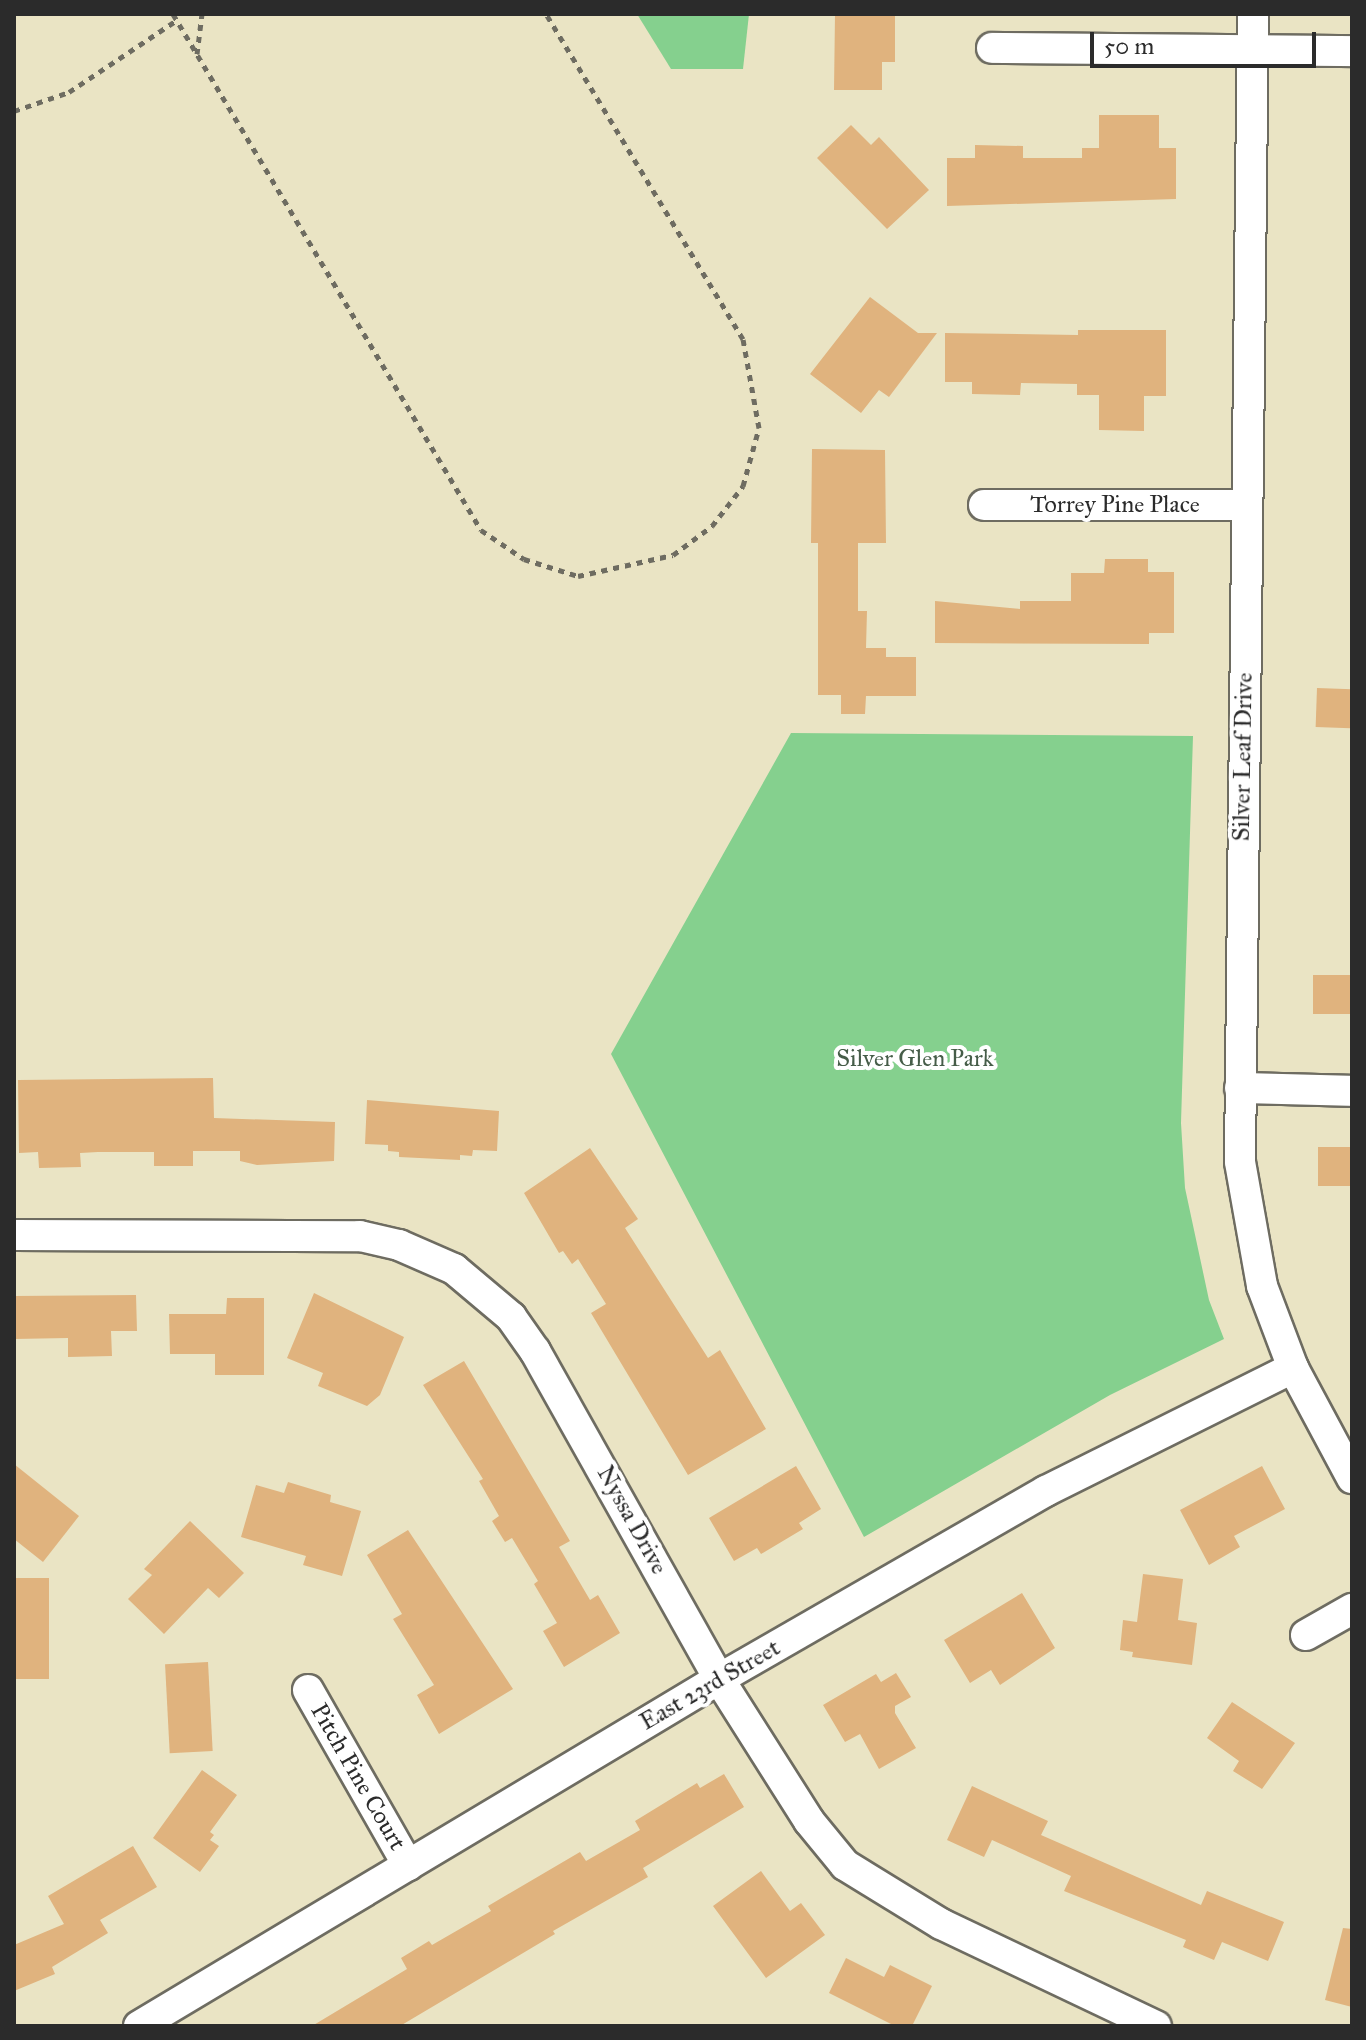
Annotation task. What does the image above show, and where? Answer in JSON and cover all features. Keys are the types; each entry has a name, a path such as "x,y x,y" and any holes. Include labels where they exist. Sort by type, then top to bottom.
{"street":[{"name":"Silver Leaf Drive","path":"1253,14 1240,1088 1243,1199 1262,1286 1293,1368 1352,1478"},
{"path":"992,48 1352,51"},
{"name":"Torrey Pine Place","path":"984,505 1245,505"},
{"path":"1240,1088 1352,1091"},
{"name":"Nyssa Drive","path":"14,1235 348,1235 399,1245 454,1269 511,1317 535,1351 719,1679 809,1821 845,1865 941,1924 1112,2016 1156,2026"},
{"name":"East 23rd Street","path":"139,2026 719,1679 1058,1484 1293,1368"},
{"path":"1306,1635 1352,1609"},
{"name":"Pitch Pine Court","path":"308,1690 408,1865"}],"path":[{"path":"197,55 202,14"},
{"path":"14,111 69,92 175,17 481,530 524,559 578,576 673,555 712,526 743,486 759,428 743,339 546,14"}],"green space":[{"path":"637,14 749,14 743,69 671,69"},
{"name":"Silver Glen Park","path":"791,733 1193,736 1181,1123 1185,1188 1209,1300 1224,1339 1110,1395 864,1537 611,1054"}],"building":[{"path":"835,14 895,14 895,62 882,62 882,90 834,90"},
{"path":"1099,115 1159,115 1159,148 1176,148 1176,199 947,206 947,158 975,158 975,145 1023,146 1023,158 1082,158 1082,148 1099,148"},
{"path":"851,125 871,145 879,137 929,190 887,229 817,158"},
{"path":"870,297 918,333 937,333 889,397 879,390 861,413 810,374"},
{"path":"1078,330 1166,330 1166,396 1144,396 1144,431 1099,430 1099,395 1077,395 1077,384 1021,383 1020,395 972,394 972,382 945,382 945,333 1078,335"},
{"path":"812,449 885,450 886,543 858,543 858,611 867,611 866,648 886,648 886,657 916,657 916,696 866,696 865,714 841,714 841,695 818,695 818,543 811,543"},
{"path":"1105,559 1148,559 1148,572 1174,572 1174,633 1149,633 1149,644 935,643 935,601 1020,609 1020,601 1071,601 1071,573 1104,573"},
{"path":"1317,688 1352,689 1351,728 1316,727"},
{"path":"1313,975 1352,975 1352,1014 1313,1014"},
{"path":"213,1078 214,1118 335,1122 334,1161 257,1165 240,1161 240,1151 193,1151 193,1166 154,1166 154,1152 98,1152 80,1153 81,1167 39,1168 38,1152 19,1153 18,1080"},
{"path":"367,1100 499,1111 497,1151 473,1150 472,1156 460,1155 460,1160 399,1157 399,1152 388,1151 388,1145 365,1144"},
{"path":"1318,1147 1352,1147 1352,1186 1318,1186"},
{"path":"590,1148 638,1219 625,1228 708,1358 720,1350 766,1429 688,1475 591,1313 606,1304 578,1259 572,1264 563,1251 559,1253 524,1193"},
{"path":"314,1293 404,1337 380,1395 367,1406 318,1386 323,1373 287,1358"},
{"path":"136,1295 137,1331 111,1331 112,1356 68,1357 68,1338 14,1339 14,1296"},
{"path":"227,1298 264,1298 264,1375 215,1375 215,1354 170,1354 169,1314 226,1314"},
{"path":"464,1361 570,1541 559,1547 590,1600 598,1595 620,1633 564,1667 543,1631 557,1623 534,1584 538,1581 512,1538 505,1542 492,1521 499,1516 479,1481 483,1479 423,1385"},
{"path":"14,1464 79,1516 43,1562 14,1539"},
{"path":"796,1466 821,1509 799,1523 803,1529 761,1554 757,1548 734,1561 709,1518"},
{"path":"1262,1466 1285,1509 1234,1536 1240,1547 1209,1565 1180,1510"},
{"path":"288,1482 331,1495 330,1502 361,1511 342,1576 303,1565 306,1556 241,1537 256,1485 284,1493"},
{"path":"190,1521 244,1573 219,1598 208,1588 164,1634 128,1599 152,1575 144,1569"},
{"path":"408,1530 513,1689 439,1734 417,1695 434,1685 393,1619 402,1614 367,1555"},
{"path":"1143,1574 1183,1579 1178,1620 1197,1623 1192,1665 1132,1657 1133,1652 1120,1650 1123,1620 1137,1622"},
{"path":"14,1578 49,1578 49,1679 14,1679"},
{"path":"1022,1593 1055,1648 1000,1685 991,1670 970,1683 944,1640"},
{"path":"208,1662 213,1751 170,1753 165,1664"},
{"path":"896,1673 911,1697 895,1706 895,1713 916,1748 879,1769 860,1734 845,1742 823,1705 876,1674 881,1682"},
{"path":"1232,1702 1295,1743 1262,1789 1233,1771 1239,1761 1207,1738"},
{"path":"202,1770 237,1795 210,1832 214,1835 210,1840 219,1846 200,1872 153,1838"},
{"path":"724,1774 744,1807 643,1868 648,1877 553,1931 555,1934 400,2026 312,2026 407,1969 401,1958 429,1941 432,1945 491,1911 488,1906 580,1852 586,1861 640,1830 635,1821 697,1783 700,1788"},
{"path":"972,1786 1048,1821 1041,1835 1201,1905 1207,1891 1284,1922 1268,1961 1222,1942 1214,1960 1183,1947 1186,1940 1064,1891 1071,1876 992,1840 984,1857 947,1840"},
{"path":"133,1846 157,1887 100,1920 108,1933 52,1967 55,1974 14,1991 14,1945 64,1924 48,1896"},
{"path":"761,1871 790,1911 801,1903 825,1935 766,1978 713,1906"},
{"path":"1343,1928 1352,1929 1352,2007 1325,2000"},
{"path":"846,1958 884,1977 890,1965 932,1986 912,2026 895,2026 829,1993"}]}
